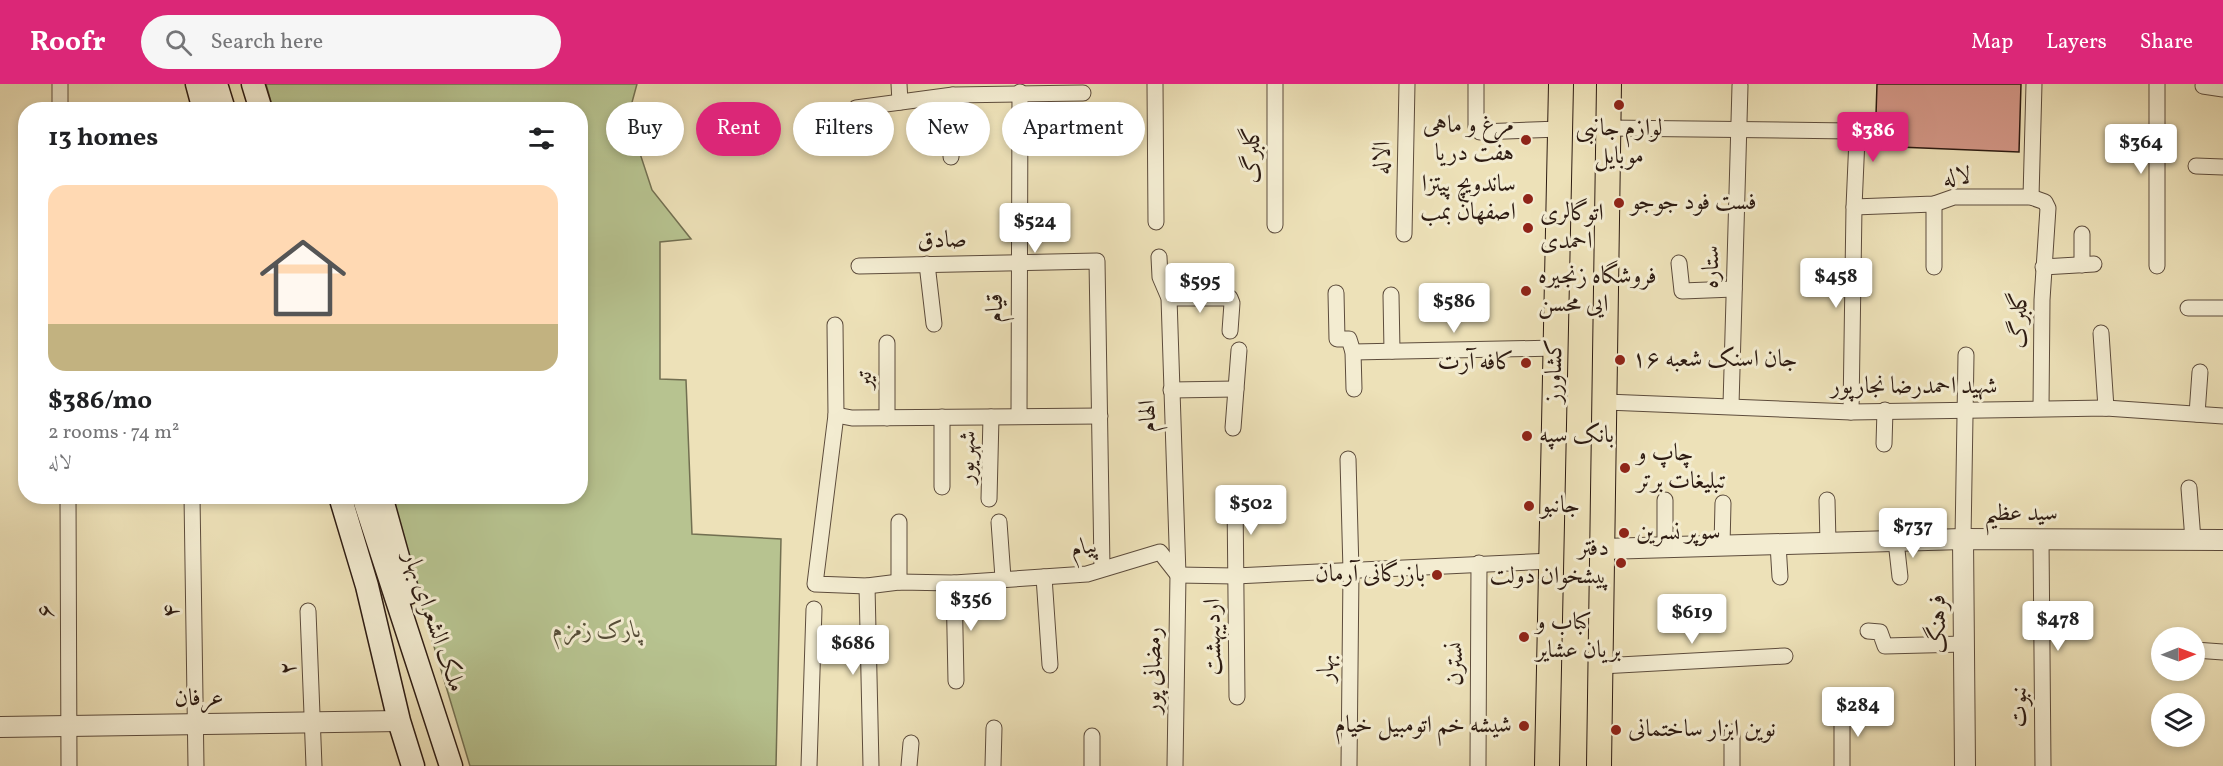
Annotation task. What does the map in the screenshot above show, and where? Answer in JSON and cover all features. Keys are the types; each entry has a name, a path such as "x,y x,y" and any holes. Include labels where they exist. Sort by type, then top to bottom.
{"main road":[{"name":"کشاورز","path":"1547,766 1561,84"},
{"name":"کشاورز","path":"1599,766 1609,84"},
{"path":"221,96 238,102"},
{"path":"327,504 399,721"},
{"name":"ملک الشعرای بهار","path":"342,504 367,586 412,766"},
{"name":"ملک الشعرای بهار","path":"366,504 430,694 451,766"},
{"path":"383,504 401,563 430,694"}],"street":[{"path":"60,84 60,102"},
{"path":"899,84 900,102"},
{"path":"1155,84 1156,222"},
{"name":"گلبرگ","path":"1275,84 1275,225"},
{"name":"الاله","path":"1404,234 1407,84"},
{"path":"1476,84 1476,127 1480,132 1560,129"},
{"path":"2031,197 2034,84"},
{"path":"2157,84 2157,266"},
{"name":"ستاره","path":"1731,405 1740,86"},
{"path":"2203,86 2223,88"},
{"path":"894,103 1000,88 1020,92 1083,93"},
{"name":"قیام","path":"1019,416 1020,92"},
{"path":"951,157 953,95"},
{"path":"1608,128 1851,131 1857,138 1851,411"},
{"path":"2196,166 2223,167"},
{"name":"لاله","path":"1854,207 1934,204 1954,197 2031,197"},
{"name":"گلبرگ","path":"2031,197 2045,202 2048,208 2043,267 2041,408"},
{"path":"1934,204 1934,267"},
{"name":"گلبرگ","path":"2043,267 2088,265 2082,234"},
{"name":"الهام","path":"1159,257 1160,277 1169,298 1178,575"},
{"name":"صادق","path":"860,266 1097,261 1100,416"},
{"path":"1679,263 1682,291 1734,289"},
{"path":"927,264 934,324"},
{"path":"1336,293 1337,339 1350,339 1353,352 1354,389"},
{"path":"1391,295 1392,351"},
{"path":"1169,298 1230,298 1232,303 1230,331"},
{"path":"2188,308 2223,308"},
{"path":"835,325 836,415 852,418 1100,416 1102,567"},
{"path":"2101,333 2106,408"},
{"name":"تیر","path":"887,343 887,418"},
{"path":"1353,352 1556,348"},
{"path":"1233,428 1239,350"},
{"name":"فرهنگ","path":"1965,766 1963,539 1966,355"},
{"path":"2198,414 2200,372"},
{"path":"1171,390 1236,389"},
{"name":"شهید احمدرضا نجارپور","path":"1606,402 1851,411 2106,408 2223,416"},
{"path":"1884,444 1885,410"},
{"name":"پیام","path":"836,415 815,584 867,586 899,582 954,583 1087,574 1102,567 1160,552 1178,575"},
{"path":"942,417 942,487"},
{"name":"شهریور","path":"989,499 992,417"},
{"path":"1348,459 1351,571"},
{"path":"2189,488 2193,540"},
{"name":"اردیبهشت","path":"1235,497 1237,697"},
{"path":"1665,500 1665,547"},
{"path":"1827,500 1828,543"},
{"path":"1722,546 1723,503"},
{"name":"۶","path":"68,504 69,766"},
{"name":"۴","path":"192,504 196,766"},
{"path":"899,522 899,582"},
{"path":"999,522 1003,578"},
{"name":"سید عظیم","path":"1603,549 1963,539 2223,540"},
{"name":"نبوت","path":"2040,539 2043,766"},
{"path":"1896,541 1900,577"},
{"path":"1778,544 1780,577"},
{"path":"1178,575 1235,576 1479,562 1552,561"},
{"name":"نسترن","path":"1478,766 1479,562"},
{"name":"بهار","path":"1349,766 1351,571"},
{"name":"رمضانی پور","path":"1175,766 1178,575"},
{"path":"1044,577 1050,665"},
{"path":"954,583 956,681"},
{"path":"867,586 872,766"},
{"path":"809,766 814,609"},
{"name":"۲","path":"308,611 315,766"},
{"path":"1868,631 1880,632 1885,646 1964,644"},
{"path":"2205,651 2223,652"},
{"path":"1601,666 1785,656"},
{"path":"1842,711 1842,766"},
{"name":"عرفان","path":"0,727 399,721"},
{"path":"993,766 994,728"},
{"path":"1732,732 1732,766"},
{"path":"1092,736 1092,766"},
{"path":"909,766 911,743"}],"green space":[{"name":"پارک زمزم","path":"266,84 637,84 632,102 606,102 606,156 641,156 652,190 691,239 660,242 660,379 686,380 692,534 781,539 776,766 470,766 391,504 588,504 588,102 271,102"}],"building":[{"path":"1877,84 2021,84 2019,152 1875,146"}],"place":[{"name":"لوازم جانبی موبایل","path":"1619,105"},
{"name":"مرغ و ماهی هفت دریا","path":"1526,140"},
{"name":"ساندویچ پیتزا اصفهان بمب","path":"1528,199"},
{"name":"فست فود جوجو","path":"1619,203"},
{"name":"اتوگالری احمدی","path":"1528,228"},
{"name":"فروشگاه زنجیره ایی محسن","path":"1526,291"},
{"name":"جان اسنک شعبه ۱۶","path":"1620,360"},
{"name":"کافه آرت","path":"1526,363"},
{"name":"بانک سپه","path":"1527,436"},
{"name":"چاپ و تبلیغات برتر","path":"1625,468"},
{"name":"جانبو","path":"1529,506"},
{"name":"سوپر نسرین","path":"1624,533"},
{"name":"دفتر پیشخوان دولت","path":"1621,563"},
{"name":"بازرگانی آرمان","path":"1437,575"},
{"name":"کباب و بریان عشایر","path":"1524,637"},
{"name":"شیشه خم اتومبیل خیام","path":"1524,726"},
{"name":"نوین ابزار ساختمانی","path":"1616,730"}]}
